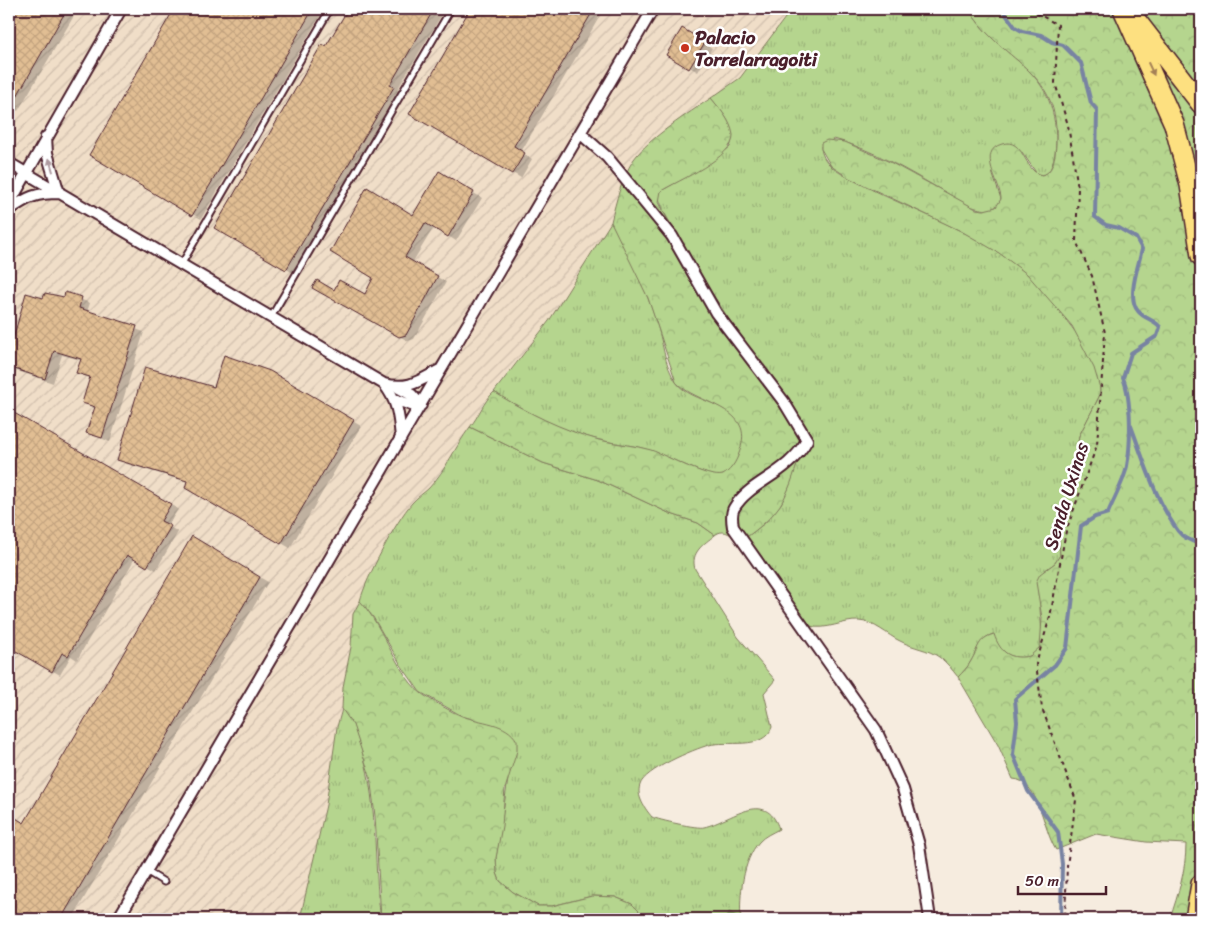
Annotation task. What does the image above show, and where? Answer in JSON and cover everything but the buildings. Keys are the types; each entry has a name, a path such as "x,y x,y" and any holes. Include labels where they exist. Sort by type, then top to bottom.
{"highway":[{"path":"1123,9 1174,124 1190,185 1201,256"},
{"path":"1128,9 1201,104"},
{"path":"1195,919 1201,884"}],"street":[{"path":"9,204 121,9"},
{"path":"118,919 653,9"},
{"path":"580,133 607,157 672,236 716,313 784,402 807,440 799,454 783,469 744,496 733,510 733,527 876,730 903,789 919,846 930,919"},
{"path":"46,137 49,159 59,193"},
{"path":"9,163 384,384 412,395 421,405"},
{"path":"9,210 30,196 43,193 59,193"},
{"path":"398,388 413,384 442,369"},
{"path":"384,384 398,409 401,438"},
{"path":"394,399 411,405 421,405"}],"lane":[{"path":"181,265 330,9"},
{"path":"271,318 451,9"},
{"path":"146,871 164,882"}],"path":[{"name":"Senda Uxinas","path":"1029,9 1058,25 1055,49 1056,83 1068,125 1078,188 1076,241 1092,276 1105,333 1097,446 1066,531 1050,617 1036,664 1042,708 1076,800 1067,866 1065,919"}],"shaded area":[{"path":"9,9 796,9 785,18 740,78 674,124 635,158 623,181 611,222 573,285 549,321 482,406 476,420 429,489 412,503 392,534 362,594 352,623 351,647 343,687 342,709 337,727 326,805 300,919 9,919"}],"green space":[{"path":"796,9 969,9 982,28 1037,80 1047,96 1054,117 1056,143 1054,160 1050,169 1045,175 1037,174 1022,152 992,172 1001,199 999,204 987,210 968,205 903,168 852,145 834,139 821,146 827,162 842,174 965,233 987,245 1027,274 1043,290 1072,328 1084,345 1094,365 1100,395 1079,436 1074,471 1058,524 1060,555 1055,563 1044,571 1040,602 1041,641 1035,654 1027,657 1011,656 1004,652 993,634 981,642 968,665 958,677 935,654 905,643 865,622 853,621 822,627 810,626 788,612 778,601 761,577 741,541 765,523 781,504 802,451 795,423 695,267 664,212 658,196 661,191 708,164 730,147 732,133 728,121 711,98 740,78 785,18"},
{"path":"969,9 1201,9 1201,919 1170,919 1183,873 1186,844 1146,842 1096,834 1056,850 1035,797 1022,782 1013,779 998,745 958,677 974,656 981,641 988,636 994,634 999,646 1012,656 1030,656 1040,647 1042,618 1036,582 1040,574 1055,563 1060,555 1058,524 1074,471 1079,436 1100,395 1100,388 1094,368 1072,326 1027,274 999,253 961,231 849,178 831,166 821,149 821,143 827,140 845,142 890,162 976,209 984,210 996,207 1001,199 990,161 994,148 1009,143 1015,145 1035,172 1041,175 1047,173 1055,155 1056,126 1051,103 1042,86 1029,71 983,29"},
{"path":"711,98 725,115 730,125 733,135 731,143 725,152 704,168 661,191 659,202 685,251 779,400 799,426 811,437 803,450 780,506 762,525 741,541 725,532 715,535 698,523 671,514 598,480 543,463 470,427 494,392 545,420 585,436 651,450 708,474 723,475 727,473 737,459 741,447 742,433 739,423 731,414 696,396 676,382 648,298 611,222 623,181 634,159 659,134"},
{"path":"611,222 647,295 669,368 676,382 692,395 724,409 733,415 739,423 743,433 740,452 734,466 724,474 719,476 713,475 646,449 600,440 572,432 532,414 494,392 549,321"},
{"path":"470,427 543,463 598,480 671,514 698,523 715,535 696,553 694,558 695,569 738,637 775,680 764,693 772,727 768,734 753,742 709,745 670,761 643,779 639,794 644,806 652,817 686,826 704,827 747,810 757,809 766,811 773,817 779,829 759,842 749,858 743,879 741,919 647,919 632,904 615,897 592,896 552,906 538,906 513,892 500,881 497,873 496,858 508,779 496,726 462,716 420,692 401,665 373,617 360,601 375,565 405,511 435,481"},
{"path":"360,601 369,612 399,665 415,688 425,696 457,714 507,730 517,741 517,751 505,789 502,826 496,858 497,873 500,881 513,892 538,906 552,906 592,896 615,897 632,904 647,919 489,919 471,914 457,919 381,919 375,816 370,776 353,725 342,709 343,687 351,647 353,614"},
{"path":"342,709 348,715 354,727 370,784 381,919 300,919 326,805 337,727"}],"waterway":[{"path":"1002,9 1015,27 1022,31 1041,35 1052,42 1063,45 1081,63 1091,103 1097,110 1095,217 1106,225 1119,228 1136,238 1142,249 1136,272 1133,298 1140,314 1160,327 1157,336 1131,353 1123,378 1128,398 1130,422 1126,472 1108,513 1095,517 1081,526 1067,648 1055,665 1015,699 1017,722 1013,754 1028,791 1058,832 1062,864 1061,919"},
{"path":"1131,426 1151,480 1170,519 1183,536 1201,544"}],"place":[{"name":"Palacio Torrelarragoiti","path":"685,48"}]}
